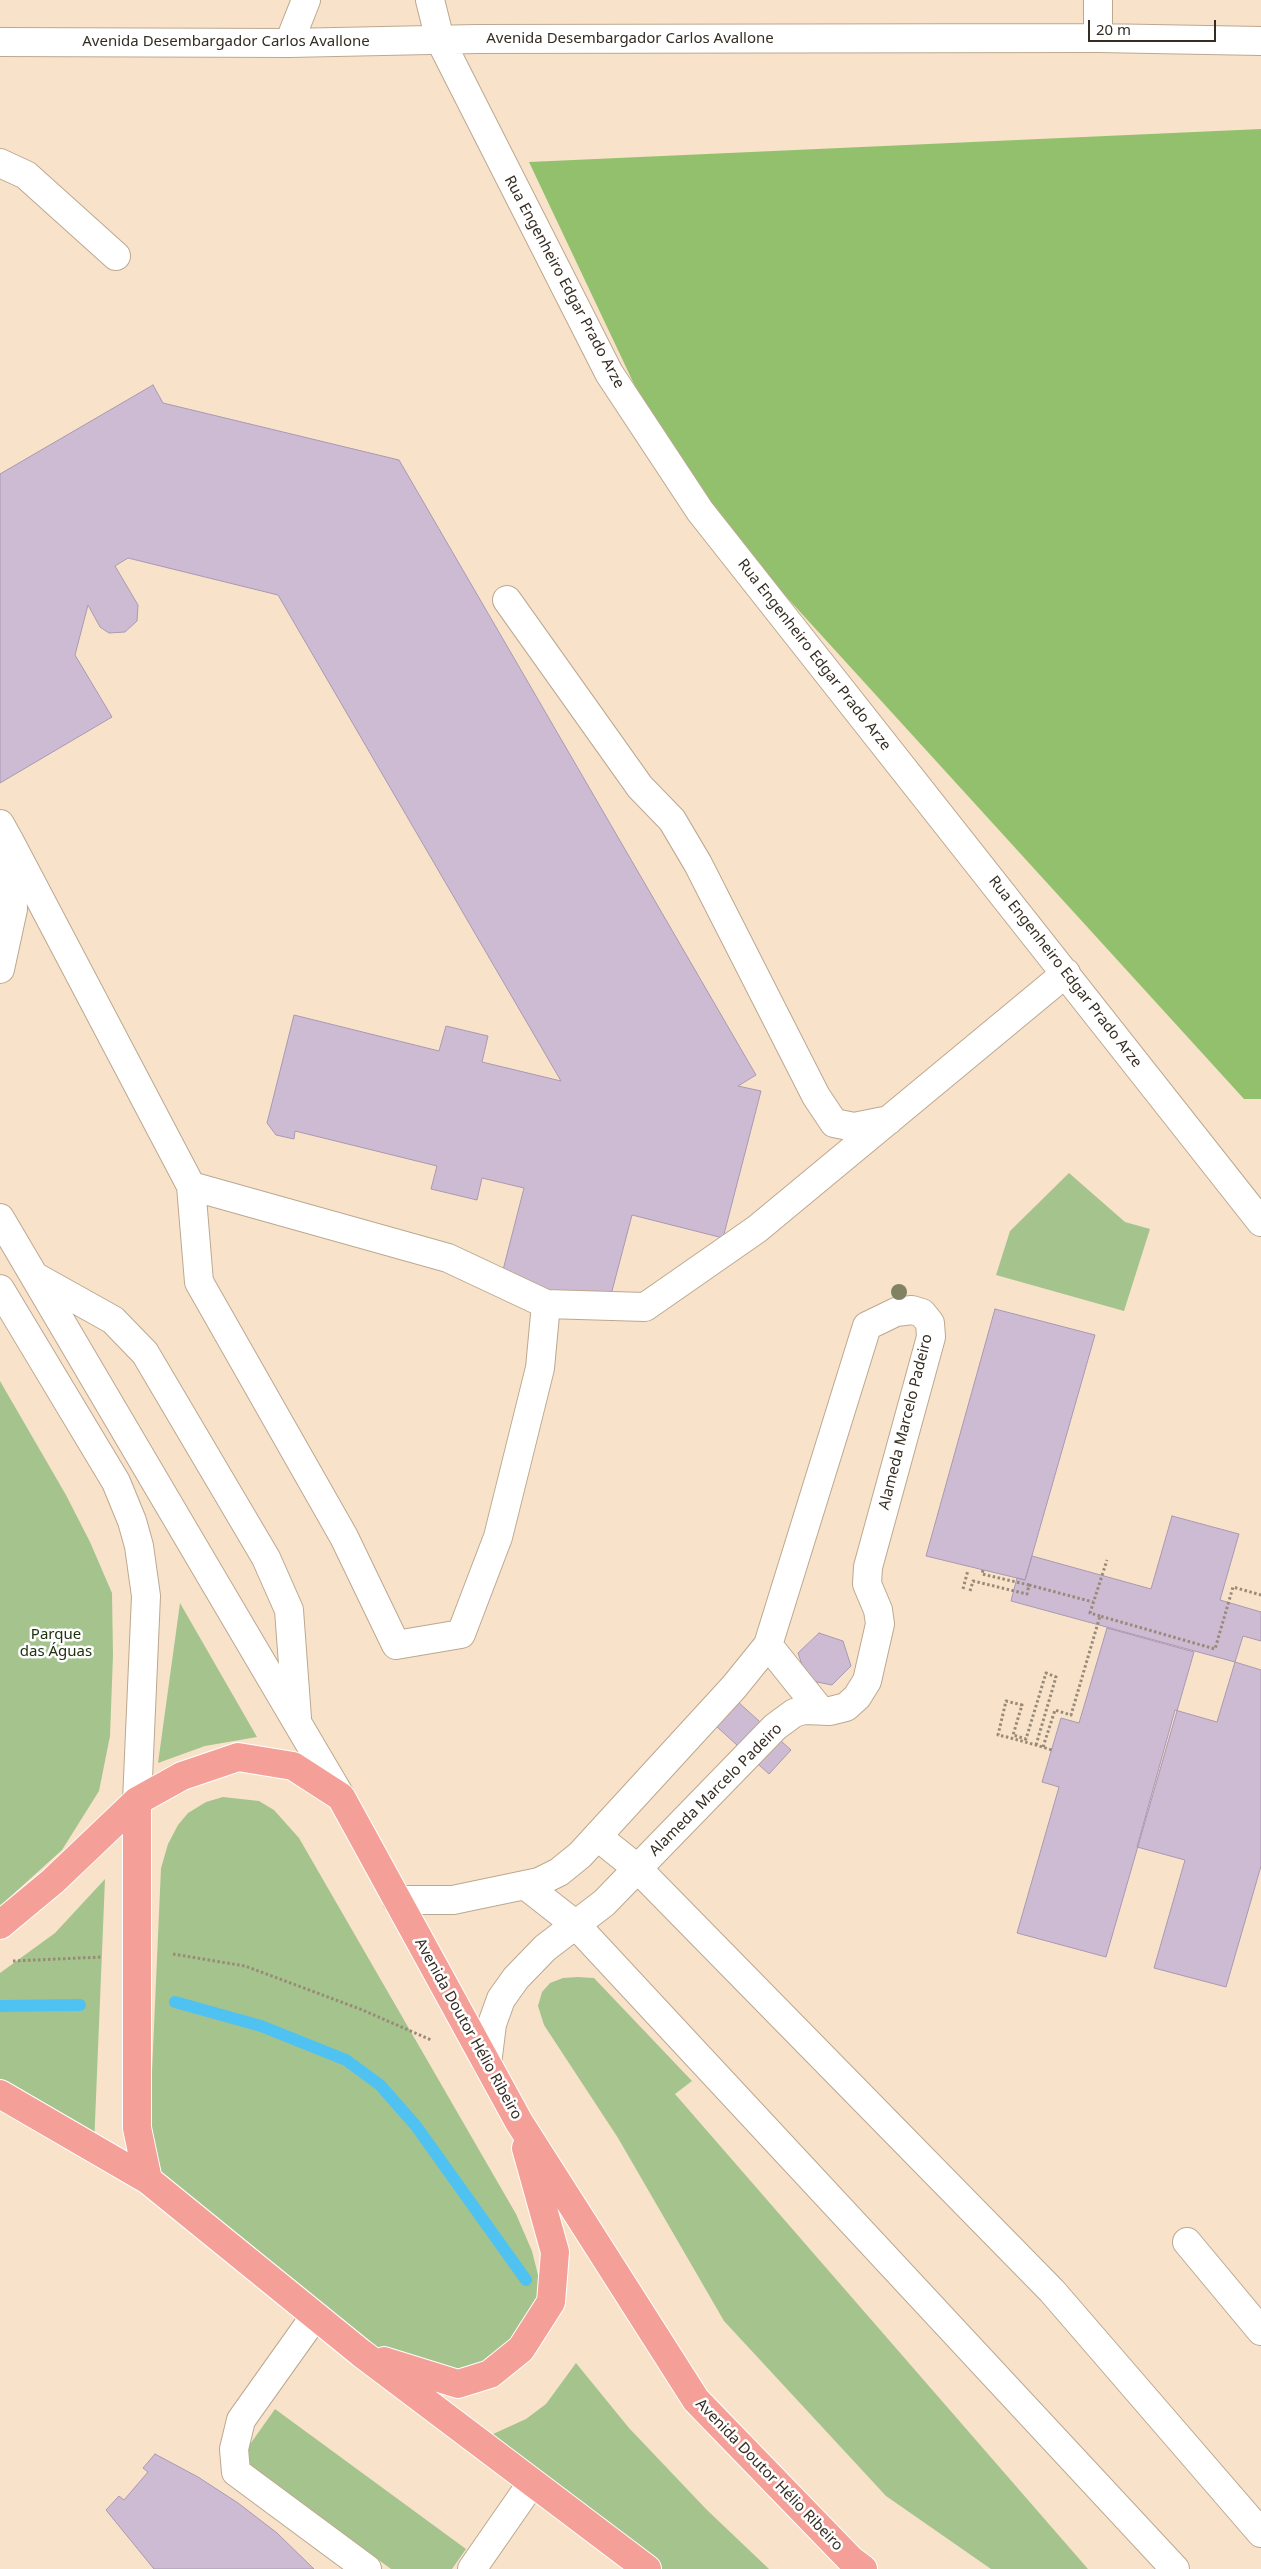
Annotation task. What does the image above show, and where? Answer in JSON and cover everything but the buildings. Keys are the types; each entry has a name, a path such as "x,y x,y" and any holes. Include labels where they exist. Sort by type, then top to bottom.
{"main road":[{"name":"Avenida Doutor Hélio Ribeiro","path":"0,1925 53,1881 137,1801 182,1776 238,1757 293,1766 341,1797 519,2122 696,2400 851,2560 863,2569"},
{"path":"137,1801 137,2128 148,2180"},
{"path":"0,2094 148,2180 361,2353 531,2484 647,2569"},
{"path":"361,2353 458,2384 490,2374 521,2349 551,2302 555,2252 519,2122"}],"street":[{"path":"289,43 306,0"},
{"name":"Rua Engenheiro Edgar Prado Arze","path":"430,0 440,40 610,373 700,511 1261,1222"},
{"path":"1098,0 1098,38"},
{"name":"Avenida Desembargador Carlos Avallone","path":"0,42 289,43 440,40 1098,38 1261,41"},
{"path":"0,163 26,175 116,256"},
{"path":"507,600 640,786 672,820 698,864 816,1096 834,1123 854,1127 891,1120"},
{"path":"5,833 192,1186 199,1282 344,1537 396,1645 461,1634 498,1537 540,1368 546,1304"},
{"path":"0,969 13,909 5,833"},
{"path":"192,1186 448,1258 546,1304 645,1306 757,1229 891,1120 1066,973"},
{"path":"0,1218 341,1797"},
{"path":"34,1276 113,1320 146,1353 266,1558 289,1610 298,1724"},
{"path":"0,1289 116,1482 134,1529 146,1596 137,1801"},
{"name":"Alameda Marcelo Padeiro","path":"397,1900 453,1900 539,1882 559,1872 580,1855 598,1836 750,1669 768,1645 867,1326 896,1312 912,1310 922,1313 930,1323 931,1337 868,1567 867,1584 878,1610 880,1624 867,1681 857,1697 846,1707 830,1712 804,1710 794,1713 776,1727 604,1903 545,1948 516,1978 500,1999 492,2024 487,2064"},
{"path":"768,1645 820,1710"},
{"path":"598,1836 638,1869 1052,2291 1261,2533"},
{"path":"525,1885 576,1925 1175,2569"},
{"path":"1187,2242 1261,2331"},
{"path":"315,2316 241,2420 234,2449 236,2472 367,2569"},
{"path":"472,2569 531,2484"}],"path":[{"path":"1107,1560 1090,1613 1215,1649 1233,1587 1261,1596"},
{"path":"963,1589 968,1570"},
{"path":"983,1570 982,1574 1093,1602"},
{"path":"970,1591 973,1581 1027,1594 1029,1585"},
{"path":"1043,1748 1055,1710 1071,1715 1100,1616"},
{"path":"1036,1745 1056,1677 1046,1673 1026,1739 1013,1735 1022,1705 1006,1701 998,1735 1052,1750"},
{"path":"5,1960 158,1952 245,1966 360,2009 433,2040"}],"green space":[{"path":"1261,129 1261,1099 1244,1099 751,558 652,422 529,162"},
{"path":"1069,1173 1125,1222 1150,1229 1124,1311 996,1275 1010,1231"},
{"name":"Parque das Águas","path":"0,1381 66,1495 90,1542 112,1593 113,1655 110,1736 99,1791 62,1850 0,1906"},
{"path":"180,1603 257,1737 205,1746 158,1763"},
{"path":"223,1797 259,1801 274,1810 299,1838 516,2214 532,2251 539,2279 540,2301 526,2335 463,2381 398,2363 355,2335 164,2186 149,2139 161,1868 168,1844 178,1825 188,1813 206,1802"},
{"path":"105,1879 94,2146 0,2089 0,1973 55,1933"},
{"path":"563,1978 594,1978 692,2081 675,2094 1088,2569 991,2569 886,2496 724,2321 618,2138 544,2025 538,2006 542,1992 550,1983"},
{"path":"576,2363 629,2428 707,2510 769,2569 658,2569 482,2439 526,2419 546,2404"},
{"path":"275,2409 466,2549 452,2569 391,2569 248,2464 248,2447"}],"waterway":[{"path":"175,2002 261,2026 346,2060 380,2085 416,2126 526,2280"},
{"path":"0,2006 80,2005"}]}
